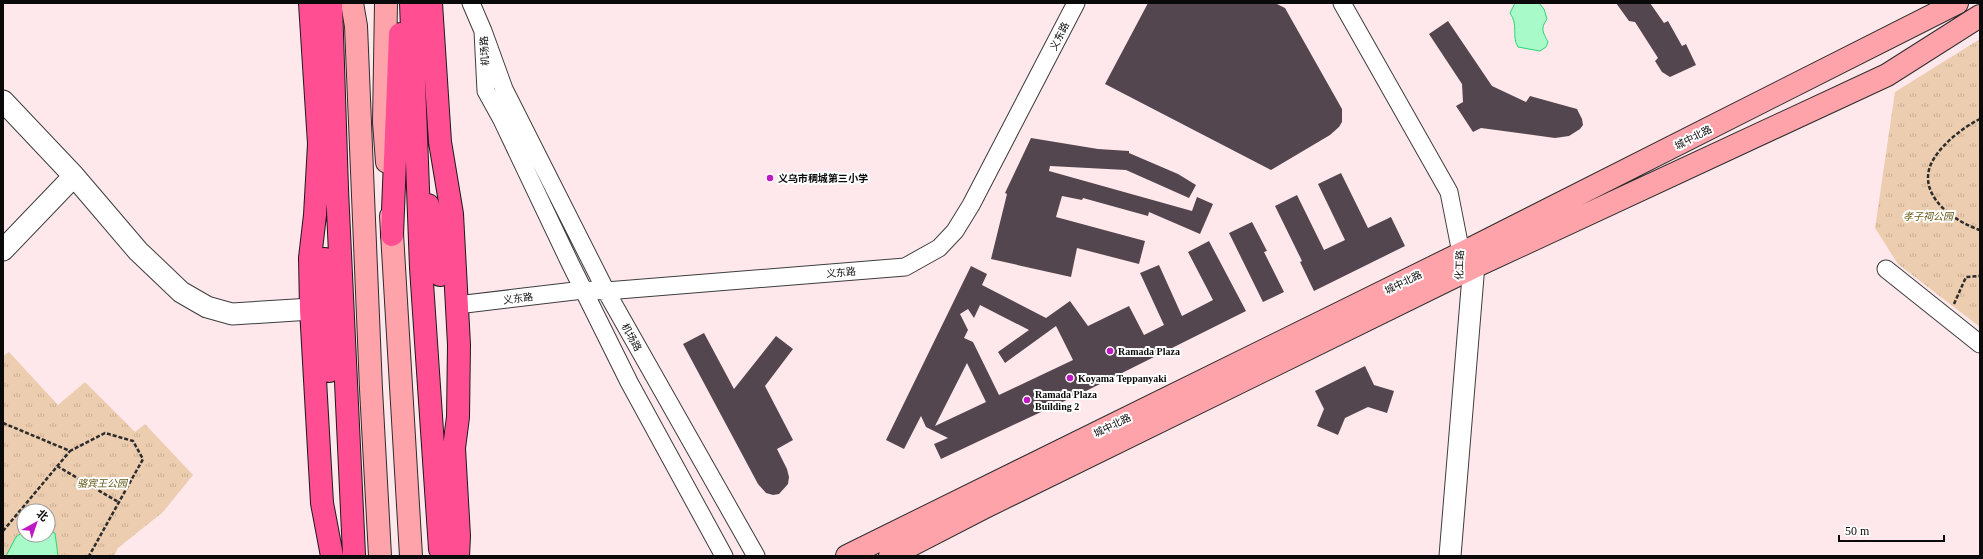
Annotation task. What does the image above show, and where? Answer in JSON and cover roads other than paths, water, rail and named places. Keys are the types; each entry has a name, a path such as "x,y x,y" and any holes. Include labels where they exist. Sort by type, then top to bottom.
{"highway":[{"path":"310,3 319,144 315,215 310,258 311,309 322,503 332,556"},
{"path":"331,3 346,555"},
{"path":"392,235 400,20 403,3"},
{"path":"411,3 421,268 449,552"},
{"path":"431,3 440,142 452,214 457,305 460,381 458,417 454,448"},
{"path":"417,146 428,208 439,249 447,418 454,448 459,536 449,552"}],"main road":[{"path":"352,3 356,26 371,389 380,556"},
{"path":"386,3 384,122 411,556"},
{"name":"城中北路","path":"890,556 1467,260 1957,3"},
{"name":"城中北路","path":"847,556 1467,260 1887,75 1980,16"}],"street":[{"path":"471,3 483,31"},
{"name":"义东路","path":"457,305 583,290 606,291 905,267 939,248 955,231 971,205 1076,3"},
{"name":"化工路","path":"1342,3 1449,192 1467,260 1450,556"},
{"name":"机场路","path":"483,31 486,92 502,120 583,290 629,382 724,556"},
{"name":"机场路","path":"483,31 504,89 606,291 756,556"},
{"path":"3,101 74,176 138,251 182,292 207,307 232,314 311,309"},
{"path":"3,250 74,176"},
{"name":"化工路","path":"1436,556 1467,260"},
{"path":"1886,269 1980,344"}],"place":[{"name":"义乌市稠城第三小学","path":"770,178"},
{"name":"Ramada Plaza","path":"1110,351"},
{"name":"Koyama Teppanyaki","path":"1070,378"},
{"name":"Ramada Plaza Building 2","path":"1027,400"}],"park label":[{"name":"孝子祠公园","path":"1928,216"},
{"name":"骆宾王公园","path":"102,483"}]}
